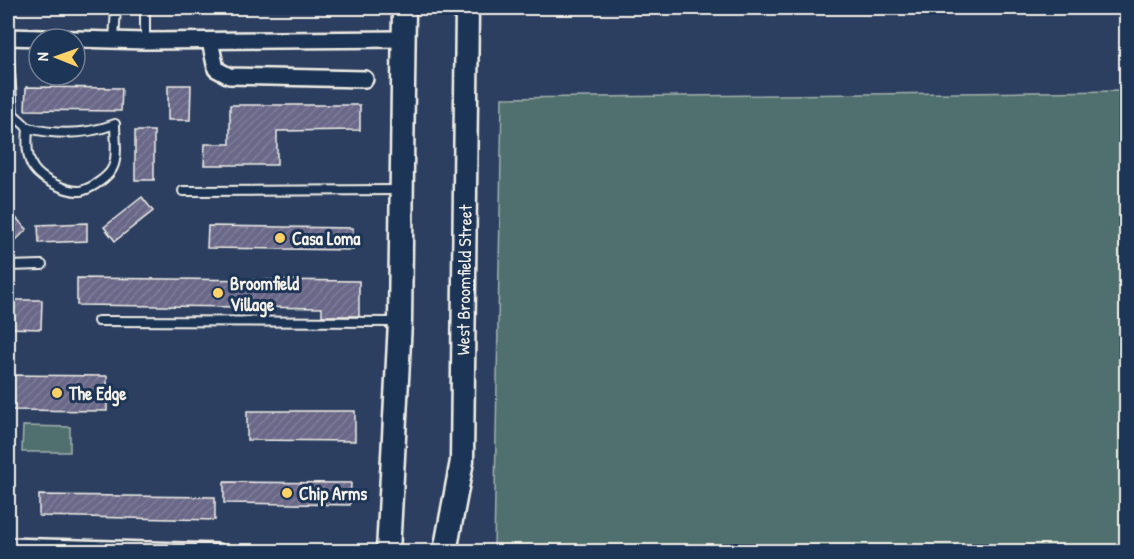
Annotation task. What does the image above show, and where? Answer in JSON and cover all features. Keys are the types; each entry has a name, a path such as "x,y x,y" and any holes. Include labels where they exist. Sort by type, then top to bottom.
{"main road":[{"path":"388,552 400,322 404,8"},
{"name":"West Broomfield Street","path":"445,551 462,461 467,8"}],"street":[{"path":"8,37 145,41 403,39"},
{"path":"210,41 216,69 229,76 365,79"},
{"path":"8,546 218,552"}],"lane":[{"path":"114,40 116,8"},
{"path":"145,8 145,41"},
{"path":"8,43 13,114 28,128 46,133 92,133 115,124 114,165 107,176 80,191 49,181 33,169 27,147 28,128"},
{"path":"183,191 402,190"},
{"path":"8,266 42,265"},
{"path":"98,321 400,322"}],"green space":[{"path":"1126,91 1126,551 494,551 502,98"},
{"path":"23,426 70,427 70,452 22,452"}],"building":[{"path":"168,85 191,85 190,120 168,120"},
{"path":"26,87 122,88 121,111 25,110"},
{"path":"230,105 360,105 360,130 277,131 277,165 204,165 205,144 230,144"},
{"path":"135,131 154,131 154,180 135,180"},
{"path":"142,197 153,211 115,241 104,227"},
{"path":"8,210 27,229 8,248"},
{"path":"87,223 87,241 39,243 38,225"},
{"name":"Casa Loma","path":"208,226 353,228 353,250 207,248"},
{"name":"Broomfield Village","path":"77,278 359,281 359,316 322,316 322,308 77,305"},
{"path":"8,300 42,300 41,329 8,328"},
{"name":"The Edge","path":"8,375 107,376 107,411 8,410"},
{"path":"247,411 355,411 355,441 247,440"},
{"name":"Chip Arms","path":"224,482 351,483 350,505 224,503"},
{"path":"39,495 215,497 215,520 39,516"}],"place":[{"name":"Casa Loma","path":"280,238"},
{"name":"Broomfield Village","path":"218,293"},
{"name":"The Edge","path":"57,393"},
{"name":"Chip Arms","path":"287,493"}]}
